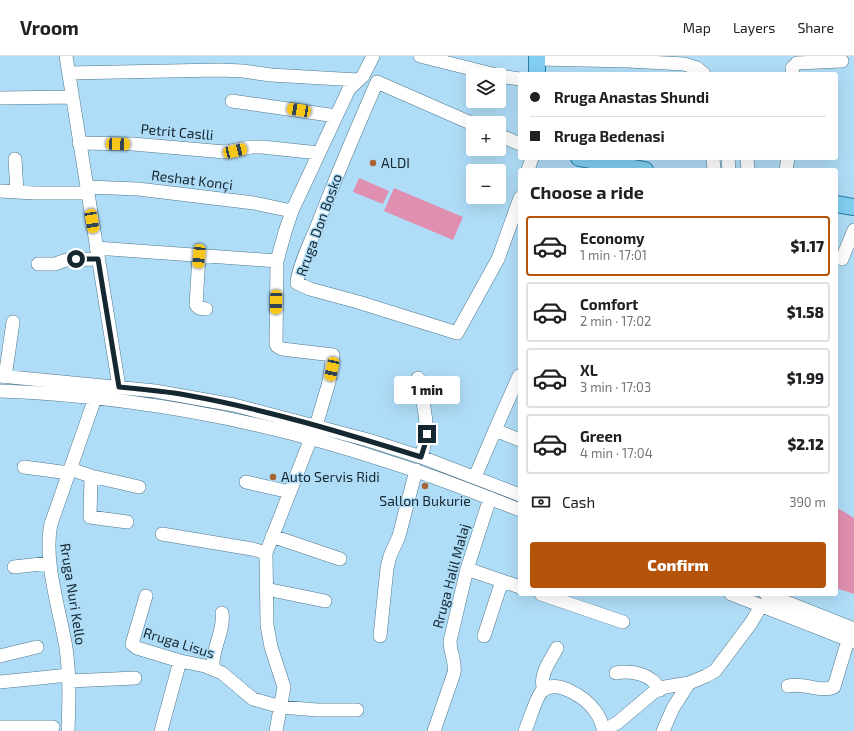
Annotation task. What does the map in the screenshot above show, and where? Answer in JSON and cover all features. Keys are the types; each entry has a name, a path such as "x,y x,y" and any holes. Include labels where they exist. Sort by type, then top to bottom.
{"main road":[{"path":"590,160 634,168"},
{"path":"838,204 854,207"}],"street":[{"path":"66,56 119,387"},
{"path":"316,426 329,382 333,355 282,349 277,346 277,261 292,211 336,116 349,89 363,76 373,56"},
{"path":"420,56 468,68"},
{"path":"537,63 628,61 684,64 697,68 702,72"},
{"path":"795,64 842,61"},
{"path":"69,73 219,70 243,71 271,75 358,80"},
{"path":"506,77 518,79"},
{"name":"Rruga Don Bosko","path":"466,121 377,82 341,165 307,251 297,278 297,283 310,289 358,302 457,333 498,259 518,204"},
{"path":"0,98 72,97"},
{"path":"232,101 336,116"},
{"path":"506,138 518,143"},
{"name":"Petrit Caslli","path":"79,143 172,147 225,152 251,147 262,147 319,153"},
{"path":"15,159 17,192"},
{"name":"Reshat Konçi","path":"0,191 50,193 87,190 138,189 254,203 292,211"},
{"path":"842,259 854,230"},
{"path":"38,264 55,264 66,260 98,254 199,256 277,261"},
{"path":"199,256 196,305 199,308 206,309"},
{"path":"13,322 2,376 186,395 228,403 316,426 421,457 518,494"},
{"path":"418,378 426,424 425,444 421,457"},
{"path":"475,477 518,378"},
{"path":"0,391 95,398 165,408 216,417 311,438 416,470 518,509"},
{"name":"Rruga Nuri Kello","path":"68,731 69,678 66,648 50,564 48,545 50,524 95,398"},
{"path":"495,430 518,439"},
{"path":"276,731 284,687 269,635 266,589 266,553 311,438"},
{"path":"24,467 69,471 139,487"},
{"path":"380,636 387,568 390,556 399,536 416,470"},
{"path":"91,476 90,517 127,522"},
{"path":"246,482 290,492"},
{"name":"Rruga Halil Malaj","path":"434,731 456,666 450,648 450,642 467,569 490,498"},
{"path":"162,534 252,549 266,553"},
{"path":"272,536 340,560"},
{"path":"14,567 50,564"},
{"path":"467,569 518,586"},
{"path":"484,636 502,581"},
{"path":"266,589 325,601"},
{"name":"Rruga Lisus","path":"146,596 132,644 137,648 180,661 205,666 222,673 253,699 281,707 357,710"},
{"path":"547,596 623,622"},
{"path":"743,596 764,600 852,637 834,687 828,689 796,684 788,686"},
{"path":"525,731 538,696 550,687 556,687 569,691 581,697 595,710 600,718 604,731 617,723 654,692 689,683 706,676 715,671 751,623 764,600"},
{"path":"212,669 213,654 221,625 222,613"},
{"path":"0,656 37,647"},
{"path":"544,690 542,684 543,676 557,648"},
{"path":"161,731 180,661"},
{"path":"616,673 626,671 652,679 660,690"},
{"path":"0,682 69,678 135,678"},
{"path":"663,731 673,708 689,683"},
{"path":"0,727 53,727"}],"shaded area":[{"path":"359,178 389,191 383,204 353,192"},
{"path":"394,188 463,217 453,240 384,211"},
{"path":"838,508 854,518 854,594 838,589"}],"place":[{"name":"ALDI","path":"373,163"},
{"name":"Auto Servis Ridi","path":"273,477"},
{"name":"Sallon Bukurie","path":"425,486"}],"route":[{"path":"76,259 98,259 119,387 186,395 234,405 368,440 421,457 427,434"}]}
